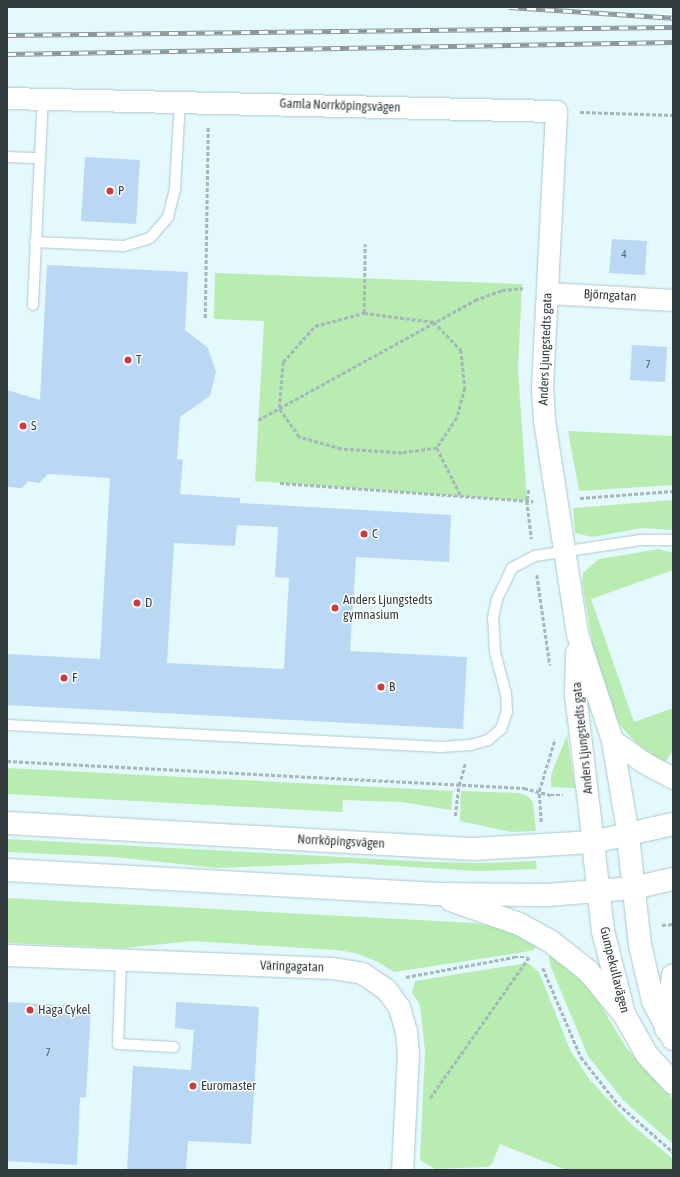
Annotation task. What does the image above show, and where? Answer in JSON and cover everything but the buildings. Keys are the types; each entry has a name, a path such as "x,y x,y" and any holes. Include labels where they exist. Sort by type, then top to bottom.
{"main road":[{"name":"Norrköpingsvägen","path":"7,824 474,849 593,842 628,836 673,824"},
{"path":"628,836 640,945 653,1001 669,1034"},
{"name":"Gumpekullavägen","path":"593,842 597,891 603,931 624,1014 647,1055 673,1083"},
{"path":"7,870 433,894 548,895 633,888 673,879"},
{"path":"433,894 519,924 545,949 588,971 624,1014"},
{"path":"669,1034 673,975"}],"street":[{"name":"Gamla Norrköpingsvägen","path":"7,98 43,97 556,111"},
{"name":"Anders Ljungstedts gata","path":"556,111 542,389 544,420 577,634 612,740 628,836"},
{"name":"Björngatan","path":"548,289 673,300"},
{"name":"Anders Ljungstedts gata","path":"577,634 575,694 593,842"},
{"path":"612,740 643,762 673,778"},
{"name":"Väringagatan","path":"7,955 332,968 362,973 386,989 400,1008 406,1031 408,1053 402,1170"}],"lane":[{"path":"33,305 43,97"},
{"path":"36,242 124,246 150,238 168,217 175,188 180,101"},
{"path":"7,157 40,158"},
{"path":"7,725 442,747 471,745 488,740 501,729 505,717 506,694 495,652 493,618 499,593 512,568 535,556 641,540 673,540"},
{"path":"121,960 118,1044 174,1047"}],"path":[{"path":"205,318 209,102"},
{"path":"556,111 673,115"},
{"path":"364,313 365,244"},
{"path":"258,420 475,300 502,290 548,289"},
{"path":"364,313 434,322 460,350 465,388 457,418 437,448 402,453 341,448 299,437 279,408 283,362 315,326 364,313"},
{"path":"437,448 461,496"},
{"path":"280,483 527,501 673,491"},
{"path":"530,486 527,501 551,673"},
{"path":"543,846 539,791 556,735"},
{"path":"455,816 459,785 471,745"},
{"path":"7,761 524,788 539,791"},
{"path":"426,1104 529,958 545,949 581,1057 618,1104 673,1152"},
{"path":"386,989 411,974 514,957 529,958"}],"green space":[{"path":"215,273 522,284 518,369 527,501 255,481 264,321 214,319"},
{"path":"568,431 673,436 673,485 579,491"},
{"path":"673,500 673,530 642,528 592,537 575,533 573,508"},
{"path":"659,549 673,553 673,570 591,599 634,722 673,708 673,751 664,763 635,742 619,724 605,696 596,666 582,581 583,573 599,559"},
{"path":"567,735 575,788 551,787 551,775"},
{"path":"7,768 453,791 451,810 402,802 343,800 342,812 7,794"},
{"path":"461,791 520,793 529,797 533,803 536,831 511,832 460,821"},
{"path":"7,839 432,862 482,863 536,861 537,869 478,871 349,863 217,868 114,857 7,852"},
{"path":"7,898 474,923 499,927 539,944 533,950 524,952 394,972 378,962 355,953 336,950 192,941 124,948 7,943"},
{"path":"553,952 592,991 627,1049 673,1099 673,1144 624,1101 588,1056 550,965 549,957"},
{"path":"528,963 539,972 571,1052 590,1080 631,1124 673,1159 673,1170 566,1170 500,1144 492,1164 488,1167 435,1169 420,1160 425,1051 420,1005 412,993 415,981"}],"railway":[{"path":"509,7 673,18"},
{"path":"7,35 673,27"},
{"path":"7,54 673,42"}],"place":[{"name":"P","path":"110,191"},
{"name":"T","path":"128,360"},
{"name":"S","path":"23,426"},
{"name":"C","path":"364,534"},
{"name":"D","path":"137,603"},
{"name":"Anders Ljungstedts gymnasium","path":"335,608"},
{"name":"F","path":"64,678"},
{"name":"B","path":"381,687"},
{"name":"Haga Cykel","path":"30,1010"},
{"name":"Euromaster","path":"193,1086"}]}
